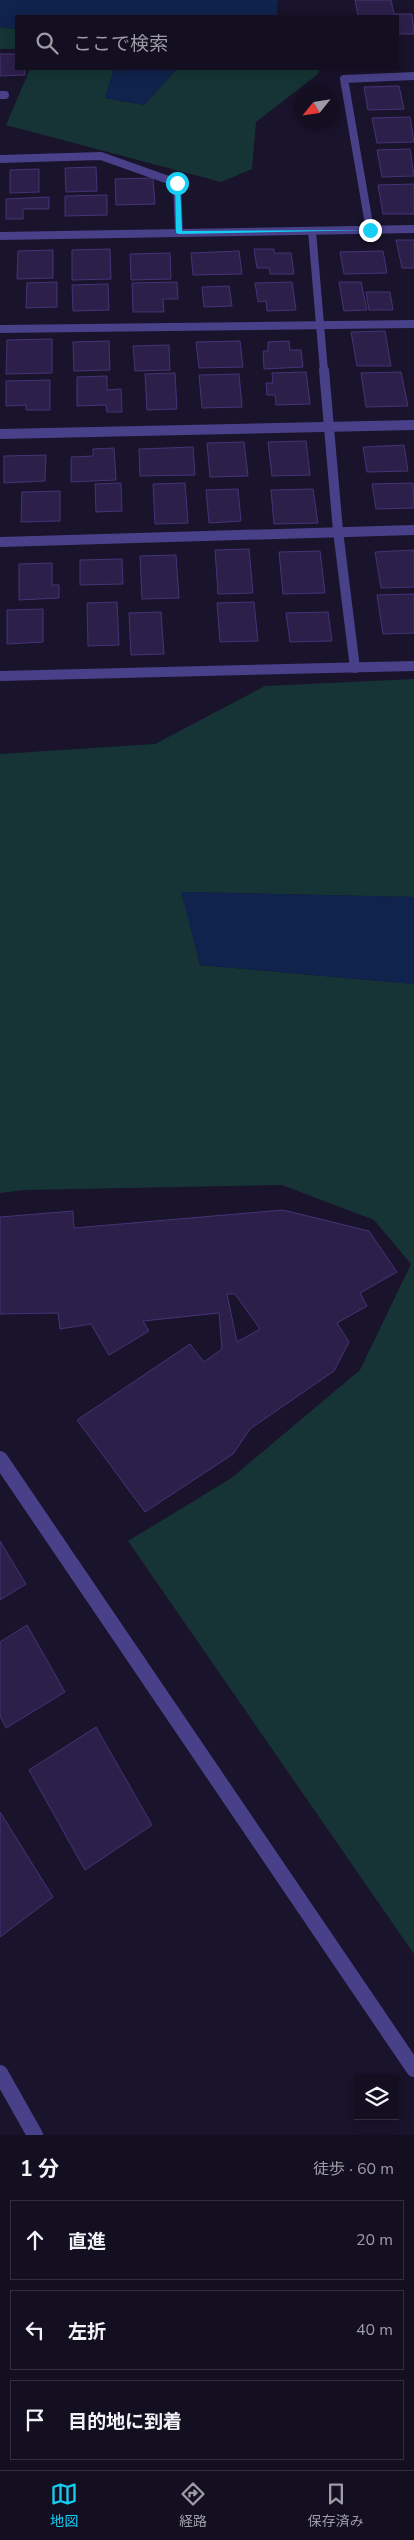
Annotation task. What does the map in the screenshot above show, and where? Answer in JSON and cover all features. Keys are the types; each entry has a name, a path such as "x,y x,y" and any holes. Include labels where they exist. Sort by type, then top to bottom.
{"street":[{"path":"370,230 344,79 414,76"},
{"path":"0,158 101,156 177,183 179,233"},
{"path":"0,236 414,229"},
{"path":"312,231 322,325 338,532 355,668"},
{"path":"0,329 414,324"},
{"path":"0,434 414,425"},
{"path":"0,542 414,530"},
{"path":"0,676 414,666"},
{"path":"0,1459 414,2069"},
{"path":"0,2073 35,2135"}],"green space":[{"path":"0,27 15,29 15,49 0,49"},
{"path":"30,70 114,70 105,98 144,105 176,70 320,70 318,74 304,85 294,85 294,93 256,122 252,169 221,182 6,125"},
{"path":"414,679 414,897 182,892 200,965 414,984 414,1954 128,1541 230,1479 360,1370 411,1264 374,1220 282,1185 25,1190 0,1193 0,754 155,744 265,686"}],"water":[{"path":"0,0 278,0 277,15 15,15 15,29 0,27"},
{"path":"114,70 176,70 144,105 105,98"},
{"path":"181,892 414,897 414,984 200,965"}],"building":[{"path":"355,0 391,0 394,14 412,14 414,34 399,34 399,15 358,15"},
{"path":"0,54 15,54 15,70 25,70 25,75 0,76"},
{"path":"399,86 404,109 368,110 364,87"},
{"path":"410,117 414,142 377,143 372,118"},
{"path":"410,149 414,176 382,177 377,150"},
{"path":"96,167 97,191 66,192 65,168"},
{"path":"39,169 39,192 10,193 10,170"},
{"path":"153,178 155,204 116,205 115,179"},
{"path":"414,184 414,214 383,214 378,185"},
{"path":"107,195 107,215 65,216 65,196"},
{"path":"49,197 49,209 23,209 23,219 6,219 6,199"},
{"path":"396,240 414,240 414,268 402,268"},
{"path":"110,249 111,279 72,280 72,250"},
{"path":"254,249 274,249 274,253 291,253 294,274 270,274 269,268 257,268"},
{"path":"53,250 53,278 17,279 18,251"},
{"path":"239,251 242,274 193,275 191,253"},
{"path":"383,251 387,273 344,274 340,252"},
{"path":"170,253 171,279 131,280 130,254"},
{"path":"57,282 57,307 26,308 27,283"},
{"path":"177,282 178,299 163,299 164,312 133,312 132,283"},
{"path":"292,282 296,310 267,311 266,301 258,302 255,283"},
{"path":"339,282 361,282 367,310 344,311"},
{"path":"108,284 109,310 73,311 72,285"},
{"path":"229,286 232,306 204,307 202,287"},
{"path":"366,292 390,292 393,310 369,310"},
{"path":"385,331 391,366 357,366 351,332"},
{"path":"52,339 52,373 6,374 7,340"},
{"path":"109,341 110,370 74,371 73,342"},
{"path":"240,341 243,367 199,368 196,342"},
{"path":"289,341 290,350 301,350 303,367 264,369 263,351 268,351 268,342"},
{"path":"169,345 170,370 135,371 133,346"},
{"path":"306,372 310,404 276,405 275,395 267,395 266,383 273,383 272,373"},
{"path":"401,372 408,406 366,407 361,373"},
{"path":"175,373 177,409 147,410 145,374"},
{"path":"239,374 242,407 202,408 199,375"},
{"path":"107,376 107,390 121,389 122,412 107,412 106,405 77,406 77,377"},
{"path":"50,380 50,410 26,410 26,405 6,406 6,381"},
{"path":"306,441 310,475 272,476 268,442"},
{"path":"244,442 248,476 210,477 207,443"},
{"path":"404,445 408,471 367,472 363,447"},
{"path":"193,447 195,475 140,476 139,449"},
{"path":"114,448 116,480 71,482 71,457 93,456 93,449"},
{"path":"46,455 45,481 4,483 4,456"},
{"path":"121,483 122,511 96,512 95,484"},
{"path":"185,483 188,523 155,524 153,484"},
{"path":"413,483 414,508 376,509 372,484"},
{"path":"238,489 241,521 209,523 206,490"},
{"path":"313,489 318,523 274,524 271,490"},
{"path":"60,491 60,521 21,522 22,492"},
{"path":"249,549 253,593 218,594 215,550"},
{"path":"414,550 414,587 381,588 375,552"},
{"path":"320,551 325,593 283,594 279,552"},
{"path":"176,555 179,598 142,599 140,556"},
{"path":"122,559 123,584 80,585 80,560"},
{"path":"52,563 52,585 59,585 59,598 19,600 19,564"},
{"path":"414,594 414,633 383,634 377,595"},
{"path":"117,602 119,645 88,646 87,603"},
{"path":"254,602 258,641 220,642 217,603"},
{"path":"43,609 43,642 7,644 7,610"},
{"path":"161,612 164,654 131,655 129,613"},
{"path":"328,612 332,641 290,642 286,613"},
{"path":"283,1210 369,1231 397,1272 360,1293 367,1306 337,1323 349,1342 334,1371 250,1429 233,1454 145,1512 77,1420 190,1344 204,1362 222,1349 219,1313 143,1321 149,1331 109,1355 91,1324 60,1329 58,1313 0,1314 0,1217 73,1211 74,1228","holes":["227,1294 235,1294 260,1329 237,1342"]},
{"path":"0,1541 26,1584 0,1600"},
{"path":"27,1625 65,1692 6,1728 0,1716 0,1642"},
{"path":"96,1727 152,1825 85,1870 29,1770"},
{"path":"0,1812 53,1897 0,1937"}],"route":[{"path":"177,183 179,233 370,230"}]}
